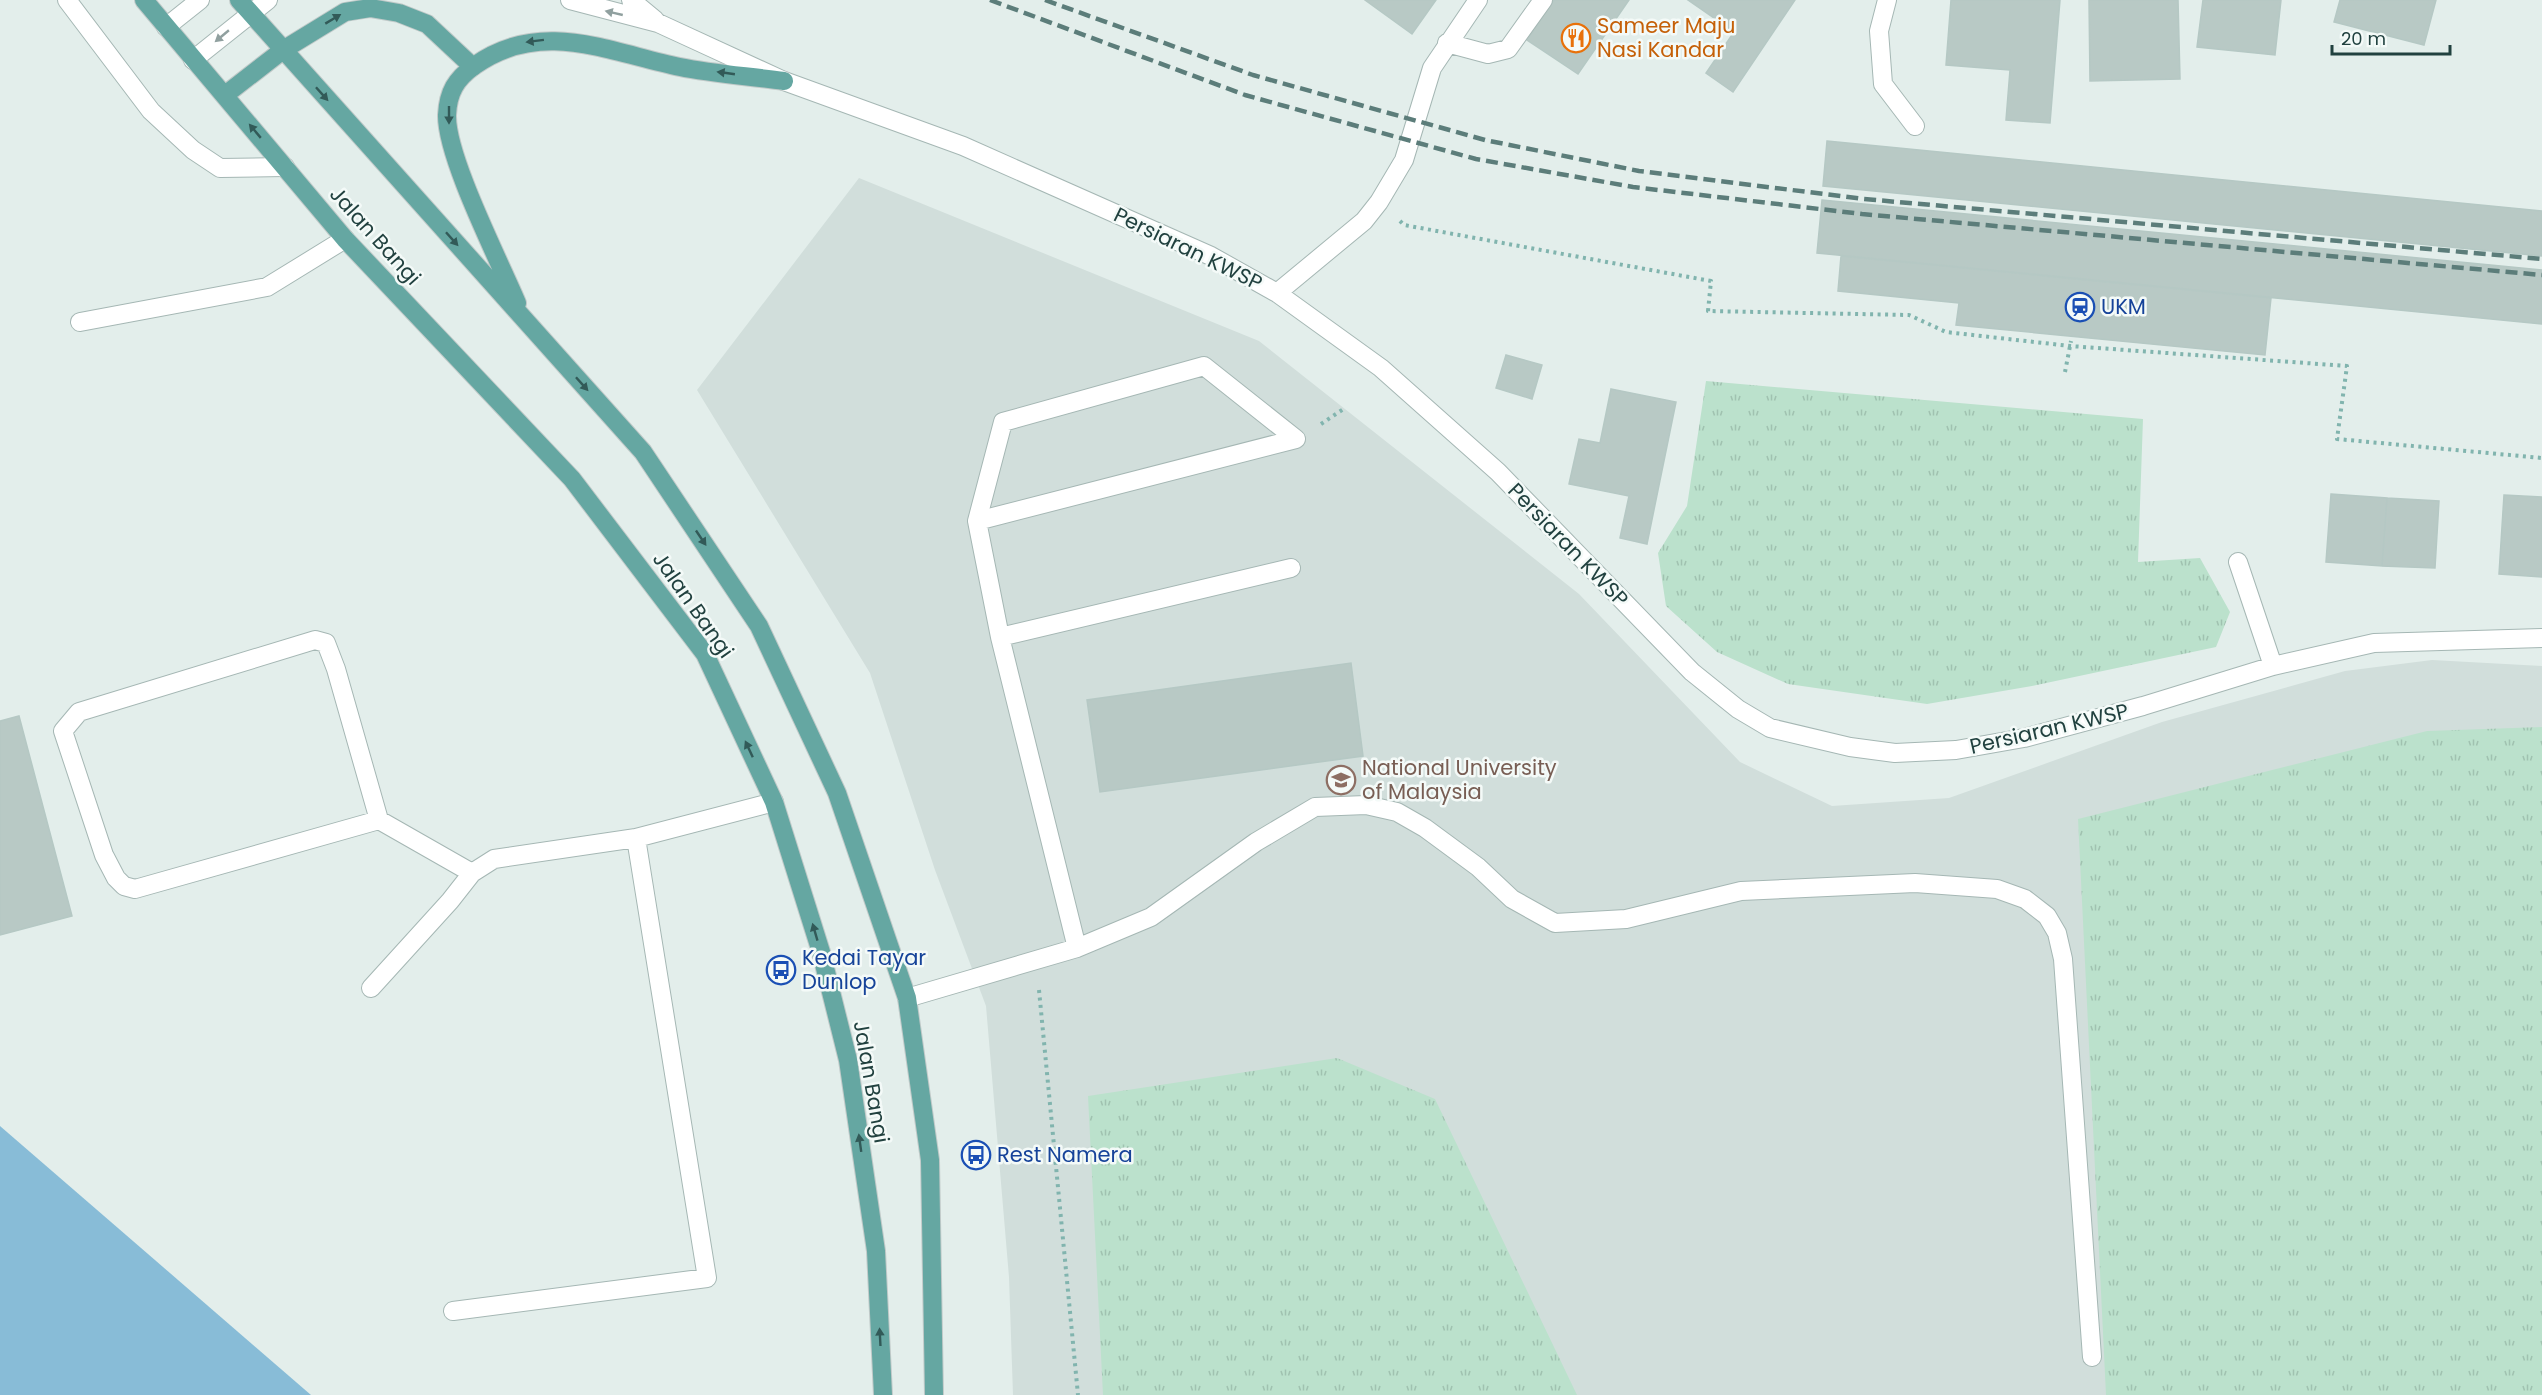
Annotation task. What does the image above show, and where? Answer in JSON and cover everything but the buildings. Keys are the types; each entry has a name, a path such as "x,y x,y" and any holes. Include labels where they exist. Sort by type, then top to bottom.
{"main road":[{"name":"Jalan Bangi","path":"144,0 345,239 579,488 705,654 774,802 821,952 848,1060 876,1251 883,1395"},
{"name":"Jalan Bangi","path":"245,6 643,452 759,626 837,793 907,998 930,1160 934,1395"},
{"path":"225,95 283,50 345,12 370,8 399,13 427,24 473,67"},
{"path":"523,318 456,160 447,117 452,87 461,75 513,46 548,39 577,42 682,67 784,81"}],"street":[{"path":"67,0 152,111 193,150 220,168 285,167"},
{"path":"166,27 200,0"},
{"path":"193,60 245,6 268,0"},
{"name":"Persiaran KWSP","path":"570,0 658,23 784,81 963,146 1211,256 1276,293 1381,368 1498,472 1692,672 1738,709 1770,728 1850,747 1895,753 1956,750 2024,738 2143,706 2273,666 2374,643 2542,638"},
{"name":"Persiaran KWSP","path":"631,0 658,23"},
{"path":"1276,293 1364,221 1379,202 1404,160 1432,68 1478,0"},
{"path":"1448,43 1488,54 1508,49 1543,0"},
{"path":"1887,0 1879,31 1883,84 1915,126"},
{"path":"80,322 267,287 345,239"},
{"path":"977,521 1296,439 1204,366 1003,422 977,521 1000,637 1077,948"},
{"path":"2238,562 2273,666"},
{"path":"1000,637 1291,568"},
{"path":"379,820 135,890 124,886 116,878 104,855 63,731 79,712 315,640 326,643 332,655 379,820 472,873"},
{"path":"371,988 472,873 494,859 636,838 774,802"},
{"path":"907,998 1036,962 1077,948 1151,917 1256,842 1315,807 1366,806 1397,812 1425,828 1478,867 1512,900 1555,923 1626,919 1741,891 1915,883 1997,889 2025,899 2046,916 2057,933 2063,959 2092,1357"},
{"path":"453,1311 707,1278 636,838"}],"path":[{"path":"1379,202 1404,225 1711,282 1708,311 1909,315 1946,332 2070,346 2347,366 2337,439 2542,458"},
{"path":"2065,372 2071,341"},
{"path":"1036,962 1078,1395"}],"shaded area":[{"name":"National University of Malaysia","path":"859,178 1259,341 1579,594 1740,762 1832,806 1949,798 2162,722 2345,671 2432,660 2542,666 2542,1395 1013,1395 1009,1277 986,1006 935,870 870,673 697,390"}],"green space":[{"path":"1706,381 2143,419 2138,562 2200,558 2230,612 2216,647 2032,686 1927,704 1788,684 1717,652 1666,606 1658,553 1687,506"},
{"path":"2542,727 2542,1395 2106,1395 2078,819 2427,731"},
{"path":"1337,1058 1435,1099 1577,1395 1103,1395 1088,1096"}],"water":[{"path":"0,1126 311,1395 0,1395"}],"railway":[{"path":"990,0 1245,95 1476,159 1633,187 1862,214 2542,275"},
{"path":"1045,0 1253,75 1485,140 1639,171 1864,199 2542,259"}],"place":[{"name":"Sameer Maju Nasi Kandar","path":"1576,38"},
{"name":"UKM","path":"2080,307"},
{"name":"National University of Malaysia","path":"1341,780"},
{"name":"Kedai Tayar Dunlop","path":"781,970"},
{"name":"Rest Namera","path":"976,1155"}]}
